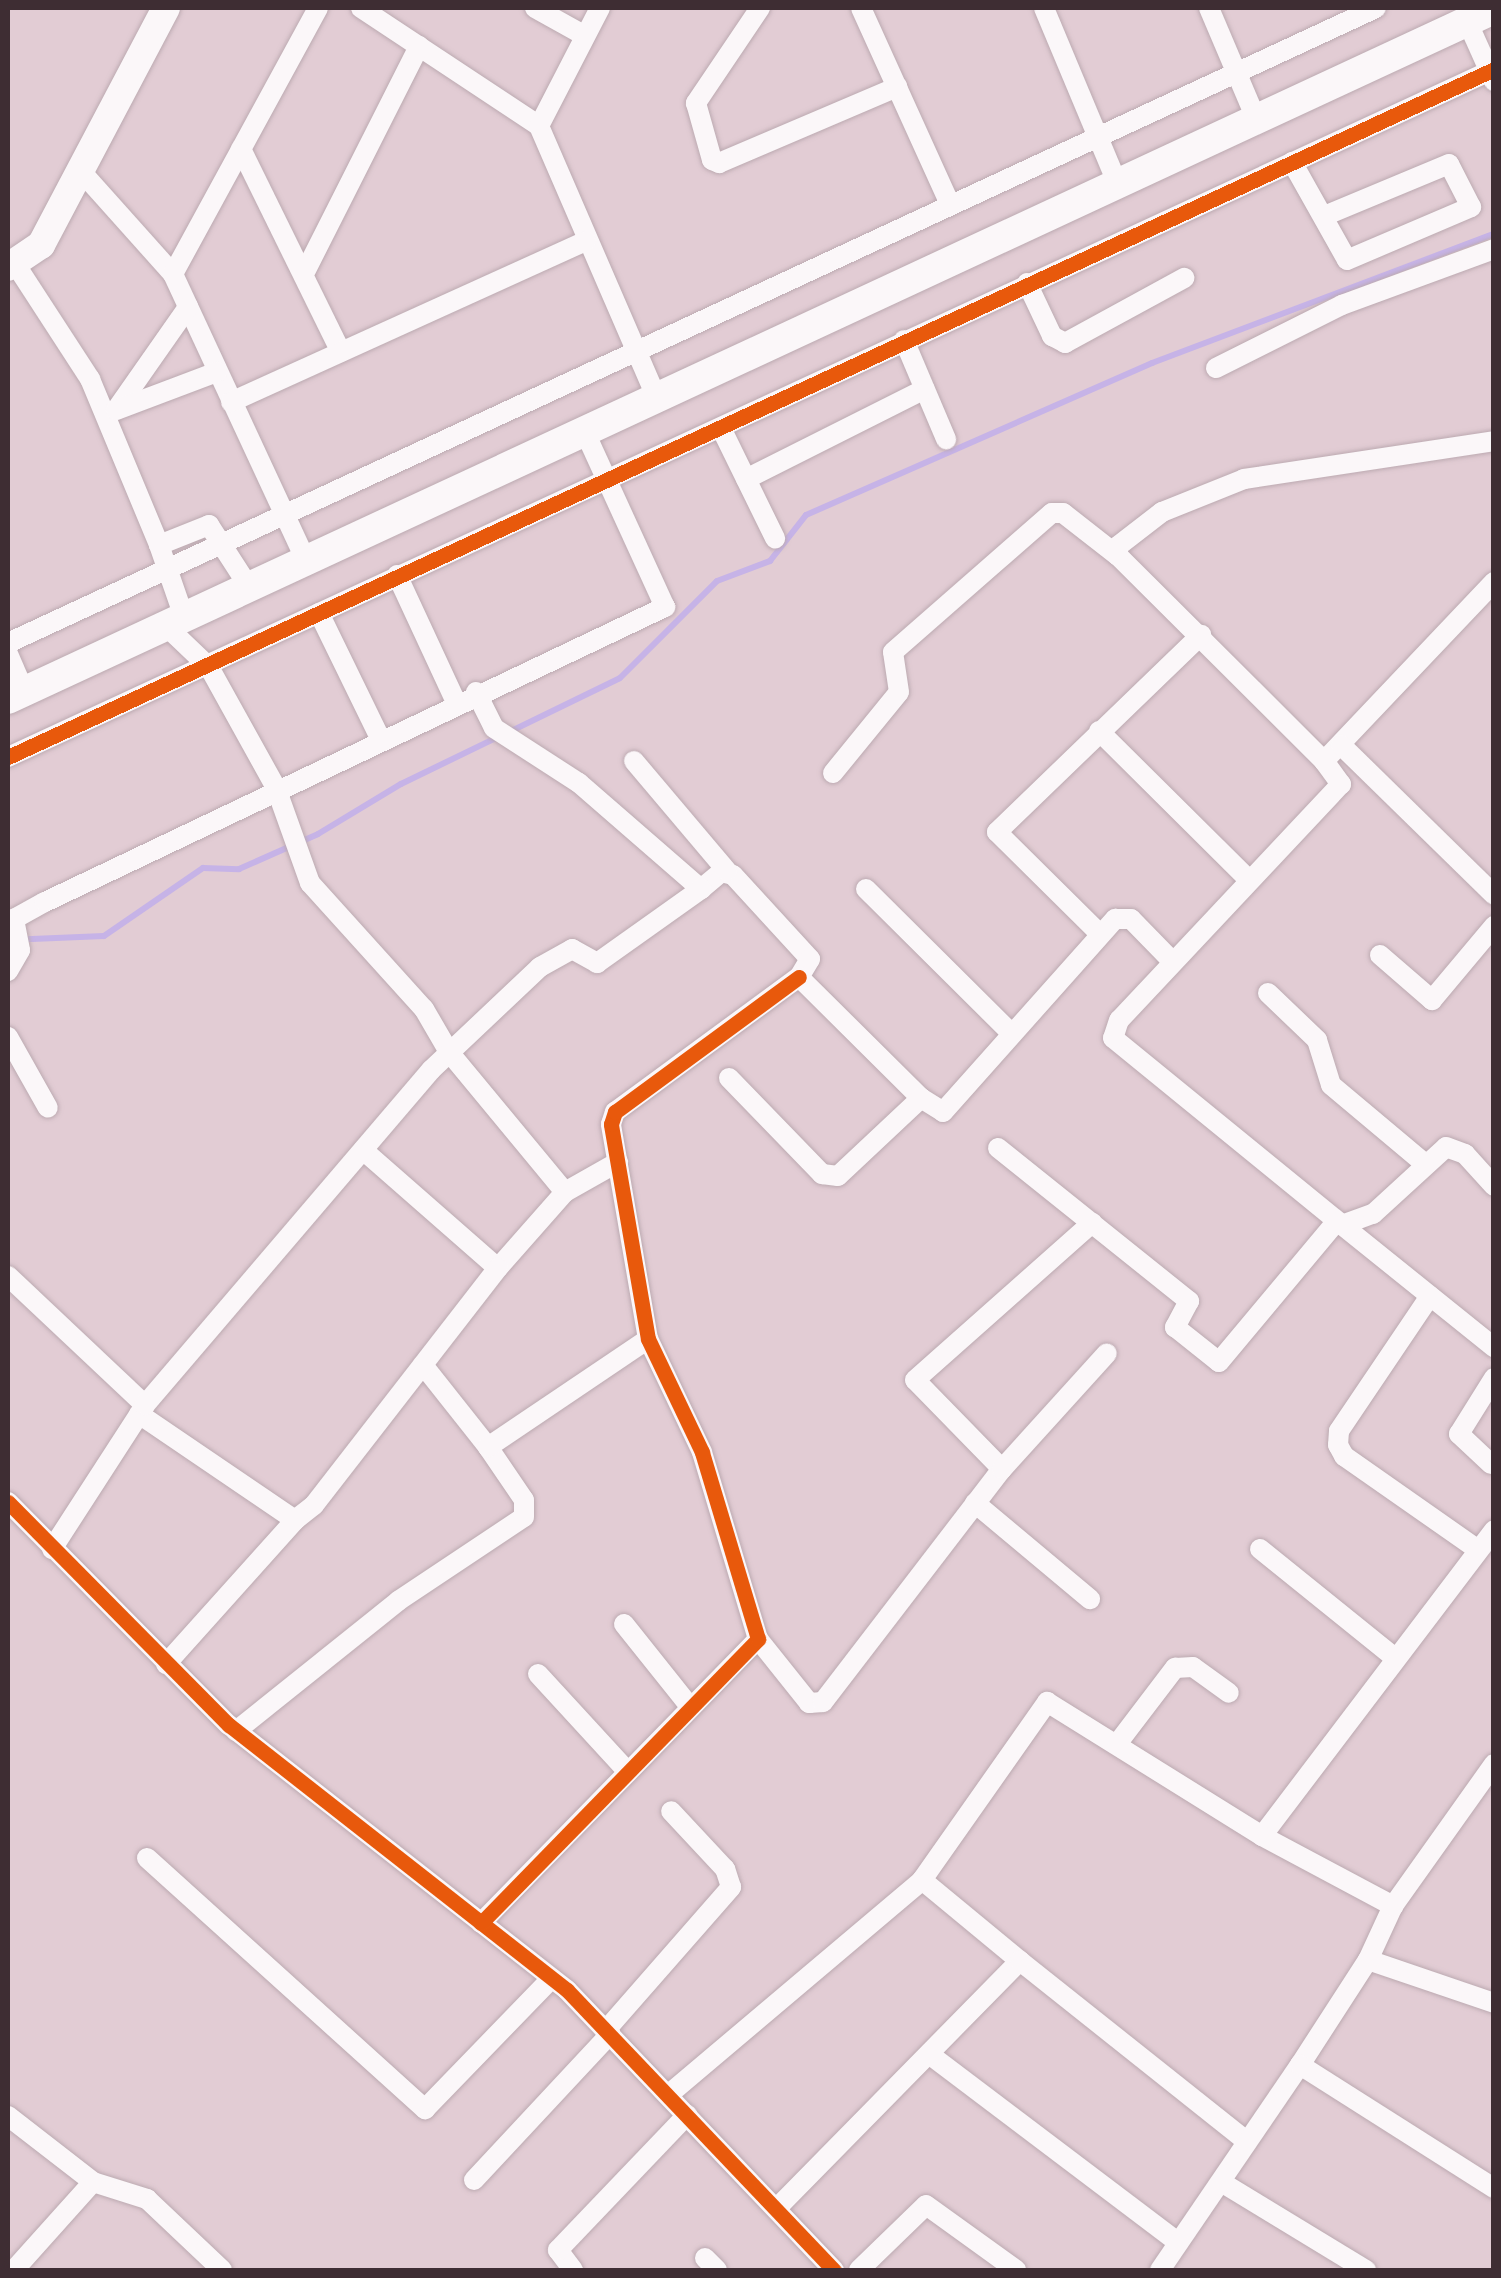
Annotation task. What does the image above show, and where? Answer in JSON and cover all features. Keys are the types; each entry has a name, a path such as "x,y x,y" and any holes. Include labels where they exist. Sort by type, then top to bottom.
{"main road":[{"path":"16,695 1480,15"}],"street":[{"path":"166,8 41,244 11,265 110,412 159,545 175,621 209,667 276,788 297,835 310,883 424,1009 450,1052 565,1192"},
{"path":"173,274 318,8"},
{"path":"360,8 539,126 657,399"},
{"path":"535,8 582,34"},
{"path":"539,126 582,34 600,8"},
{"path":"760,8 696,103 712,160 719,163 897,87"},
{"path":"861,8 950,204"},
{"path":"1044,8 1118,185"},
{"path":"1209,8 1257,121"},
{"path":"8,643 1376,8"},
{"path":"8,757 209,667 396,575 721,428 1027,283 1492,74 1480,15"},
{"path":"306,270 419,46"},
{"path":"242,149 306,270 341,352"},
{"path":"1292,162 1347,260 1471,207 1450,164 1324,216"},
{"path":"80,170 173,274 306,561"},
{"path":"232,402 586,241"},
{"path":"1216,368 1342,305 1494,249"},
{"path":"1027,283 1052,336 1065,342 1184,278"},
{"path":"110,412 188,306"},
{"path":"904,340 946,439"},
{"path":"110,412 218,372"},
{"path":"746,479 925,389"},
{"path":"721,428 775,538"},
{"path":"8,971 14,929 276,788 666,607 585,432"},
{"path":"1118,556 1129,534 1162,512 1244,479 1494,441"},
{"path":"834,773 899,692 894,652 1052,514 1064,513 1118,556 1200,635 1341,784 1172,961 1120,1020 1114,1038 1494,1346"},
{"path":"159,545 210,525 248,588"},
{"path":"396,575 456,702"},
{"path":"1324,762 1494,582"},
{"path":"318,613 380,738"},
{"path":"1100,934 997,832 1200,635"},
{"path":"8,654 16,695"},
{"path":"476,692 501,733 579,783 701,889"},
{"path":"1099,731 1249,880"},
{"path":"1340,745 1494,895"},
{"path":"634,761 727,871 810,959 799,977 616,1112 611,1124 648,1339 702,1452 758,1639 809,1703 818,1705 1002,1468 1107,1353"},
{"path":"52,1548 142,1410 450,1052 540,967 572,949 597,964 727,871"},
{"path":"866,889 1012,1033"},
{"path":"799,977 921,1098 943,1112 1115,919 1131,919 1172,961"},
{"path":"1380,956 1432,1000 1494,926"},
{"path":"1268,993 1317,1040 1331,1086 1424,1164"},
{"path":"8,1037 48,1108"},
{"path":"728,1078 830,1178 921,1098"},
{"path":"998,1148 1189,1302 1175,1328 1222,1362 1339,1223 1374,1214 1437,1151 1455,1148 1490,1175"},
{"path":"362,1150 498,1268"},
{"path":"166,1664 295,1520 498,1268 565,1192 618,1162"},
{"path":"1002,1468 915,1380 1092,1223"},
{"path":"8,1276 142,1410 295,1520"},
{"path":"1430,1296 1339,1431 1338,1445 1344,1456 1477,1549"},
{"path":"488,1447 648,1339"},
{"path":"236,1730 398,1601 524,1517 524,1500 423,1364"},
{"path":"1491,1464 1458,1434 1494,1378"},
{"path":"8,1502 236,1730 552,1978 834,2270"},
{"path":"975,1503 1090,1599"},
{"path":"1262,1836 1494,1530"},
{"path":"1260,1549 1395,1658"},
{"path":"624,1624 691,1708"},
{"path":"481,1923 758,1639"},
{"path":"1116,1744 1175,1668 1193,1667 1228,1693"},
{"path":"538,1674 628,1772"},
{"path":"668,2095 922,1880 1042,1704 1054,1703 1262,1836 1394,1906"},
{"path":"1160,2270 1368,1960 1394,1906 1494,1764"},
{"path":"474,2180 608,2032 731,1887 726,1869 672,1811"},
{"path":"147,1858 425,2109 552,1978"},
{"path":"922,1880 1246,2141"},
{"path":"1368,1960 1494,2003"},
{"path":"776,2209 1020,1961"},
{"path":"929,2054 1178,2242"},
{"path":"1300,2064 1494,2188"},
{"path":"574,2270 558,2250 687,2114"},
{"path":"8,2116 93,2182 147,2199 222,2270"},
{"path":"14,2270 93,2182"},
{"path":"1221,2182 1366,2270"},
{"path":"859,2270 926,2205 1016,2270"}],"waterway":[{"path":"509,732 620,678 717,581 770,561 806,515 1152,363 1494,234"},
{"path":"8,940 104,936 203,868 239,869 318,834 401,784 498,737"}],"cycle path":[{"path":"8,757 1494,69"},
{"path":"481,1923 758,1639 702,1452 648,1339 611,1124 615,1112 799,977"},
{"path":"8,1502 229,1725 567,1990 834,2270"}]}
